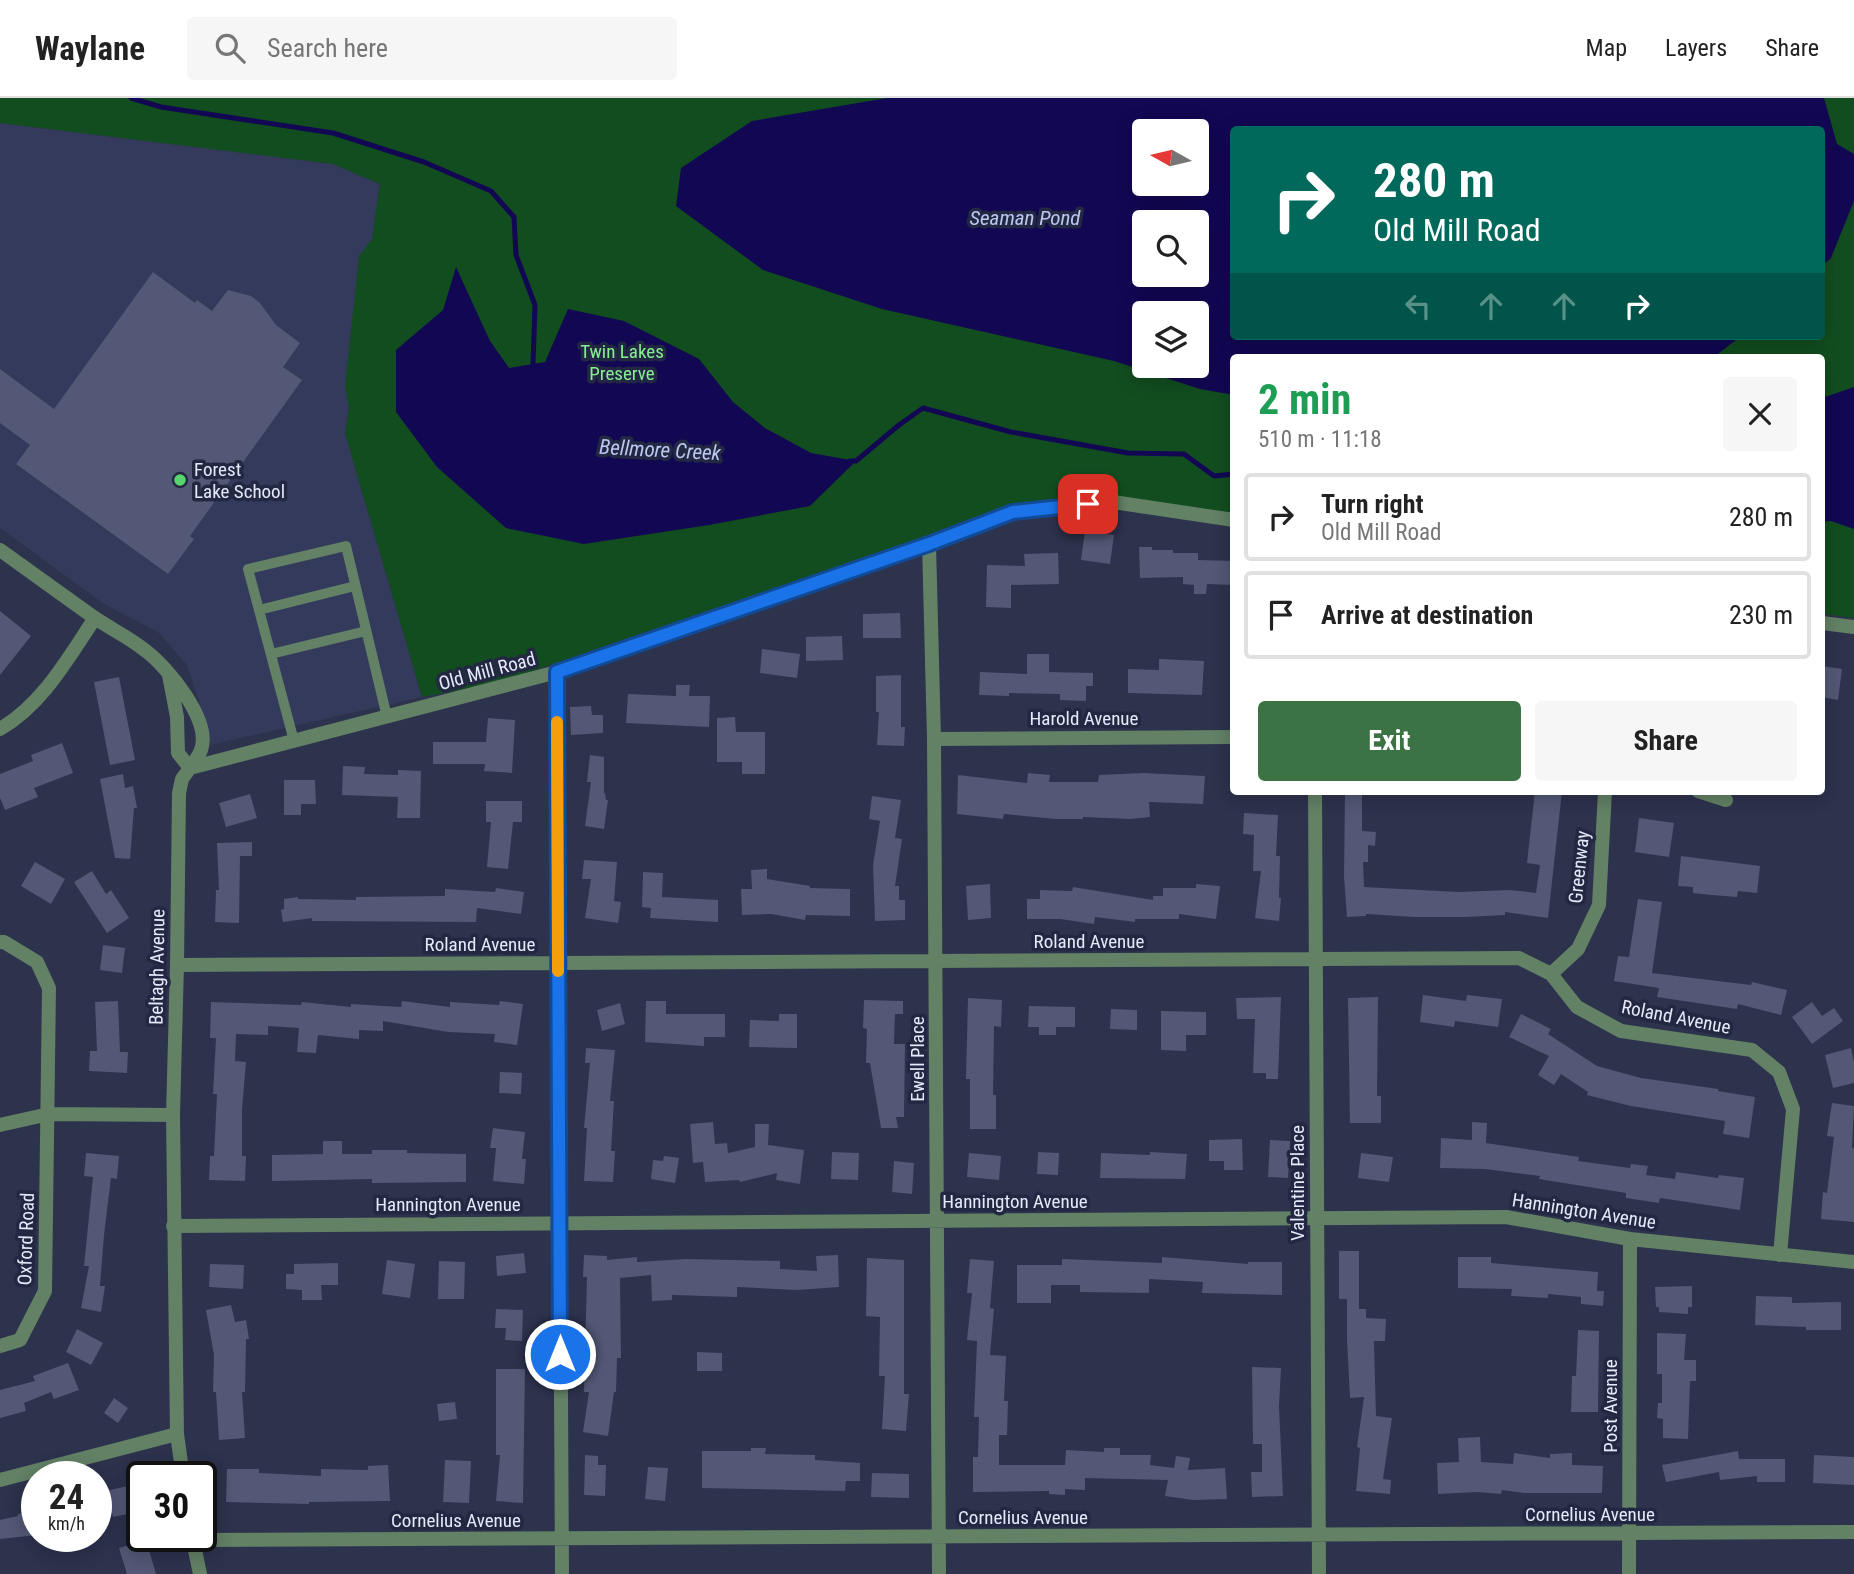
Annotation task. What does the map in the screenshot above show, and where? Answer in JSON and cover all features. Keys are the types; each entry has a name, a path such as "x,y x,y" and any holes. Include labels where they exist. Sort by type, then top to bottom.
{"street":[{"name":"Old Mill Road","path":"190,768 557,672 929,544 1013,512 1113,502 1230,519"},
{"name":"Ewell Place","path":"929,544 934,739 939,1574"},
{"path":"0,550 145,650 169,675 177,717 178,753 190,768"},
{"path":"0,729 31,706 95,618"},
{"path":"1825,623 1854,627"},
{"path":"557,672 562,1574"},
{"name":"Beltagh Avenue","path":"169,675 189,699 202,734 202,748 182,779 179,793 173,1226 177,1434 181,1461"},
{"name":"Harold Avenue","path":"934,739 1230,737"},
{"name":"Valentine Place","path":"1315,795 1319,1574"},
{"name":"Greenway","path":"1550,974 1578,949 1598,905 1605,795"},
{"path":"1710,795 1726,800"},
{"name":"Oxford Road","path":"0,942 37,962 49,988 45,1291 20,1340 0,1346"},
{"name":"Roland Avenue","path":"177,965 1519,958 1550,974 1577,1007 1621,1031 1752,1051 1779,1072 1793,1109 1780,1255"},
{"path":"0,1125 49,1114 173,1115"},
{"name":"Hannington Avenue","path":"173,1226 1506,1217 1630,1239 1854,1262"},
{"name":"Post Avenue","path":"1629,1574 1630,1239"},
{"path":"0,1480 177,1434"},
{"name":"Cornelius Avenue","path":"217,1538 561,1539 1854,1532"},
{"path":"196,1552 200,1574"}],"lane":[{"path":"294,741 248,569 346,546 387,717"},
{"path":"259,610 355,586"},
{"path":"271,654 366,631"}],"shaded area":[{"name":"Forest Lake School","path":"0,123 333,164 380,184 345,433 422,697 210,745 203,713 187,665 158,632 104,604 0,528"}],"green space":[{"name":"Twin Lakes Preserve","path":"0,98 1854,98 1854,618 1825,614 1825,354 1230,354 1230,512 1105,496 1037,502 937,533 497,683 422,697 345,433 349,409 345,386 359,256 372,239 380,184 333,164 0,123"}],"water":[{"name":"Seaman Pond","path":"887,98 1824,98 1837,144 1854,154 1854,201 1831,258 1825,263 1825,126 1230,126 1230,340 1736,340 1718,354 1230,354 1230,394 1200,389 1166,378 1209,378 1209,301 1132,301 1132,367 882,309 763,270 676,206 681,168 752,121"},
{"path":"456,267 490,341 509,368 545,362 568,309 624,321 699,359 733,402 765,428 811,453 856,461 810,506 584,544 506,528 437,467 396,412 396,350 443,310"},
{"path":"1854,387 1854,529 1831,521 1825,522 1825,397"}],"building":[{"path":"153,272 195,303 197,300 212,311 228,290 251,296 260,303 276,325 300,343 283,367 302,380 190,536 194,539 168,574 16,464 30,445 0,423 0,369 54,409"},
{"path":"1085,531 1114,535 1110,564 1081,560"},
{"path":"1139,547 1173,550 1173,553 1198,553 1198,560 1230,561 1230,585 1207,584 1206,594 1194,594 1194,585 1183,584 1183,577 1140,578"},
{"path":"1058,553 1059,584 1011,585 1011,608 986,607 987,565 1025,566 1024,554"},
{"path":"0,611 31,636 0,675"},
{"path":"900,613 901,638 863,638 863,614"},
{"path":"842,636 843,660 806,661 806,637"},
{"path":"762,649 800,654 797,678 760,673"},
{"path":"1027,654 1049,654 1049,672 1093,673 1093,686 1086,686 1086,701 1060,700 1060,694 979,695 980,672 1027,674"},
{"path":"1159,659 1204,661 1202,695 1128,693 1128,669 1159,670"},
{"path":"1825,666 1842,669 1838,700 1825,698"},
{"path":"901,675 901,727 905,727 904,746 877,745 879,712 876,712 876,676"},
{"path":"119,677 135,760 110,765 94,682"},
{"path":"676,685 690,685 689,696 710,696 709,727 626,723 628,694 676,696"},
{"path":"591,706 592,715 603,715 603,733 571,735 570,707"},
{"path":"735,717 736,732 765,732 765,774 742,774 742,762 717,762 717,718"},
{"path":"488,718 515,720 512,773 484,771 485,764 433,764 433,742 486,742"},
{"path":"62,743 73,773 34,788 38,797 5,810 0,798 0,774 33,761 31,755"},
{"path":"590,755 604,757 604,793 608,800 604,829 585,826 591,782 587,782"},
{"path":"343,766 365,767 364,774 398,775 398,770 421,771 420,818 397,818 398,797 342,795"},
{"path":"1028,773 1050,775 1049,782 1098,782 1099,775 1143,773 1205,776 1203,804 1149,802 1150,817 1130,819 1056,819 1004,814 1003,819 957,814 958,775 1027,783"},
{"path":"123,774 125,788 133,786 137,808 134,808 130,859 115,858 100,779"},
{"path":"284,780 315,780 316,804 301,804 301,815 284,815"},
{"path":"250,794 257,818 226,827 219,803"},
{"path":"1345,795 1362,795 1362,831 1376,832 1375,846 1368,845 1368,862 1363,862 1364,887 1536,893 1540,865 1527,863 1535,795 1562,795 1548,918 1505,912 1505,915 1466,917 1366,914 1347,917 1344,877"},
{"path":"872,796 901,800 895,838 902,839 895,886 899,886 899,900 905,900 905,920 875,921 873,865 880,821 869,819"},
{"path":"486,801 522,801 522,822 513,822 508,869 487,867 491,822 486,822"},
{"path":"1244,813 1278,815 1276,856 1280,856 1279,921 1255,918 1261,871 1253,871 1254,835 1243,834"},
{"path":"1639,818 1674,823 1669,857 1635,852"},
{"path":"252,842 252,856 240,856 239,923 215,922 216,890 219,890 217,843"},
{"path":"1681,856 1760,866 1757,893 1738,891 1737,897 1712,895 1693,893 1693,887 1678,886"},
{"path":"584,860 617,862 614,901 621,902 618,923 585,918 591,879 582,879"},
{"path":"35,862 65,879 51,904 21,886"},
{"path":"767,869 767,879 810,888 850,889 850,916 806,915 805,920 771,914 742,915 741,889 752,889 751,870"},
{"path":"92,871 106,894 111,890 129,918 107,933 74,882"},
{"path":"643,872 663,873 662,897 718,900 718,922 650,918 651,908 642,907"},
{"path":"990,884 991,918 968,920 966,886"},
{"path":"1196,884 1220,886 1216,919 1179,914 1179,919 1135,919 1135,922 1095,917 1094,924 1060,919 1027,919 1027,899 1040,899 1040,890 1072,891 1073,887 1153,900 1153,896 1163,896 1163,888 1196,888"},
{"path":"496,888 524,892 521,914 477,908 476,922 312,921 312,918 283,922 281,910 284,909 284,899 298,897 356,900 356,897 445,896 445,889 495,892"},
{"path":"1638,899 1662,902 1652,973 1751,985 1752,982 1787,990 1781,1015 1738,1004 1737,1009 1657,997 1659,988 1614,981 1618,956 1629,957"},
{"path":"103,945 125,948 122,973 100,970"},
{"path":"1423,995 1466,1001 1467,995 1502,999 1498,1027 1455,1021 1454,1027 1420,1022"},
{"path":"1281,997 1278,1079 1266,1079 1266,1073 1253,1073 1255,1019 1237,1019 1236,998"},
{"path":"1378,997 1377,1096 1381,1096 1381,1123 1350,1123 1348,998"},
{"path":"968,998 1002,1000 1001,1027 994,1026 993,1095 996,1095 996,1129 970,1129 970,1079 966,1079"},
{"path":"864,1000 903,1001 903,1014 895,1014 894,1044 905,1044 904,1117 896,1117 898,1128 881,1128 870,1063 866,1063"},
{"path":"118,1001 120,1052 128,1052 127,1073 89,1071 90,1051 97,1051 95,1002"},
{"path":"402,1001 450,1007 450,1002 499,1005 500,1001 523,1004 517,1045 494,1042 495,1034 448,1032 383,1021 383,1031 359,1030 359,1039 318,1035 316,1053 297,1052 299,1028 268,1026 268,1035 236,1034 235,1061 246,1062 242,1110 245,1181 209,1180 210,1156 214,1156 217,1094 213,1094 216,1038 210,1038 211,1002 301,1005 302,1002 351,1007 351,1004 401,1007"},
{"path":"646,1001 666,1001 666,1014 725,1014 725,1037 704,1037 704,1046 645,1042"},
{"path":"1812,1002 1822,1016 1834,1008 1843,1021 1812,1044 1792,1017"},
{"path":"620,1003 625,1024 602,1031 597,1010"},
{"path":"1029,1006 1075,1007 1075,1027 1056,1027 1056,1035 1039,1035 1039,1027 1028,1027"},
{"path":"1111,1009 1137,1010 1137,1030 1110,1029"},
{"path":"1161,1011 1206,1012 1206,1035 1186,1035 1186,1051 1161,1050"},
{"path":"779,1014 797,1014 797,1048 749,1047 750,1020 779,1021"},
{"path":"1521,1014 1551,1029 1548,1034 1597,1066 1641,1078 1755,1097 1749,1138 1723,1134 1725,1121 1631,1106 1587,1095 1588,1092 1561,1074 1554,1085 1538,1075 1549,1056 1509,1037"},
{"path":"586,1048 615,1050 610,1101 614,1101 611,1151 615,1151 613,1182 584,1181 587,1128 584,1128 590,1063 585,1063"},
{"path":"1851,1048 1854,1083 1833,1088 1825,1055"},
{"path":"500,1072 522,1073 521,1094 499,1093"},
{"path":"1832,1103 1854,1106 1854,1222 1821,1219 1823,1192 1827,1193 1834,1137 1827,1136"},
{"path":"713,1122 715,1144 727,1143 728,1153 755,1147 755,1124 769,1124 768,1145 804,1150 800,1184 776,1180 777,1173 740,1182 705,1182 703,1162 693,1163 690,1124"},
{"path":"1472,1122 1487,1123 1486,1143 1579,1157 1578,1161 1630,1168 1631,1164 1648,1166 1646,1175 1675,1179 1676,1172 1718,1178 1719,1175 1744,1178 1740,1210 1660,1198 1659,1203 1626,1198 1626,1193 1539,1179 1540,1176 1485,1169 1440,1168 1441,1138 1472,1140"},
{"path":"493,1128 525,1132 522,1159 526,1159 524,1184 493,1181 496,1148 490,1148"},
{"path":"1242,1139 1243,1170 1224,1170 1224,1161 1209,1161 1209,1140"},
{"path":"1270,1140 1290,1141 1288,1178 1268,1177"},
{"path":"323,1141 342,1141 342,1154 372,1154 372,1150 407,1150 407,1153 466,1154 466,1182 372,1183 372,1179 272,1181 272,1155 323,1154"},
{"path":"832,1152 859,1153 858,1180 831,1179"},
{"path":"1038,1152 1059,1153 1058,1175 1037,1174"},
{"path":"1150,1152 1187,1154 1185,1179 1100,1178 1101,1153 1150,1155"},
{"path":"86,1153 119,1156 117,1179 111,1178 104,1235 100,1286 105,1286 101,1312 81,1308 89,1266 84,1266 93,1177 84,1176"},
{"path":"969,1153 1001,1156 999,1180 967,1177"},
{"path":"1361,1153 1393,1157 1389,1182 1358,1178"},
{"path":"664,1156 679,1158 675,1183 651,1179 653,1160 663,1161"},
{"path":"894,1161 914,1163 912,1194 892,1192"},
{"path":"1339,1251 1359,1251 1359,1309 1366,1309 1366,1318 1386,1319 1385,1341 1374,1341 1376,1416 1392,1418 1383,1479 1391,1480 1390,1494 1356,1491 1360,1448 1357,1447 1364,1397 1350,1398 1347,1299 1339,1299"},
{"path":"524,1253 526,1273 497,1276 496,1256"},
{"path":"584,1255 607,1256 607,1260 637,1257 637,1262 687,1259 780,1261 780,1269 817,1271 816,1256 838,1255 839,1287 797,1290 737,1287 737,1297 672,1295 672,1300 652,1301 651,1275 620,1278 621,1358 617,1358 616,1392 608,1436 583,1432 589,1392 584,1392 587,1277 583,1277"},
{"path":"1162,1257 1248,1264 1282,1262 1282,1295 1202,1293 1203,1282 1149,1279 1149,1293 1080,1292 1080,1285 1051,1285 1051,1303 1017,1303 1017,1265 1062,1265 1062,1259 1162,1263"},
{"path":"1458,1257 1491,1257 1491,1263 1598,1272 1597,1291 1604,1291 1603,1306 1581,1304 1581,1297 1548,1294 1548,1298 1511,1296 1512,1289 1458,1288"},
{"path":"867,1258 904,1260 904,1394 909,1394 906,1431 882,1429 885,1376 879,1376 880,1317 866,1316"},
{"path":"970,1259 994,1261 990,1355 1006,1356 1004,1401 1008,1401 1007,1435 999,1435 999,1465 1065,1465 1066,1450 1104,1452 1104,1448 1120,1448 1120,1455 1151,1455 1150,1465 1174,1468 1176,1456 1190,1458 1188,1470 1225,1468 1227,1499 1193,1500 1165,1496 1168,1480 1085,1478 1085,1490 1065,1489 1065,1495 1049,1494 1049,1491 973,1492 973,1457 978,1457 979,1417 974,1417 977,1341 967,1340 972,1293 967,1293"},
{"path":"387,1260 415,1264 410,1298 382,1294"},
{"path":"439,1261 465,1262 464,1299 438,1299"},
{"path":"338,1263 338,1285 321,1285 322,1300 302,1300 302,1290 286,1289 286,1274 294,1274 294,1264"},
{"path":"210,1264 244,1265 243,1289 209,1287"},
{"path":"1692,1286 1692,1307 1688,1307 1688,1314 1659,1312 1659,1307 1656,1307 1655,1287"},
{"path":"1756,1296 1792,1297 1792,1303 1841,1302 1841,1330 1755,1325"},
{"path":"231,1305 235,1322 246,1320 249,1339 246,1339 245,1392 242,1392 245,1438 219,1440 216,1392 213,1392 214,1355 206,1310"},
{"path":"496,1309 523,1310 522,1341 505,1340 506,1328 495,1328"},
{"path":"77,1329 103,1343 91,1365 66,1352"},
{"path":"1578,1330 1599,1331 1598,1412 1571,1412"},
{"path":"1657,1333 1686,1334 1684,1360 1696,1360 1696,1381 1690,1381 1688,1439 1663,1438 1663,1419 1657,1418 1658,1403 1662,1403 1662,1374 1657,1374"},
{"path":"697,1352 722,1353 722,1371 697,1371"},
{"path":"68,1363 79,1390 54,1399 51,1392 24,1403 26,1411 0,1418 0,1390 35,1381 33,1376"},
{"path":"1252,1367 1281,1368 1279,1406 1283,1496 1252,1497 1251,1472 1262,1472 1262,1444 1253,1444"},
{"path":"496,1369 525,1369 523,1503 496,1501 500,1455 496,1455"},
{"path":"114,1398 128,1408 118,1423 104,1413"},
{"path":"455,1402 457,1419 439,1421 437,1404"},
{"path":"1480,1437 1481,1462 1513,1464 1514,1453 1550,1458 1550,1454 1572,1453 1572,1465 1603,1466 1602,1493 1524,1493 1502,1490 1501,1494 1438,1494 1437,1463 1459,1462 1458,1438"},
{"path":"751,1448 766,1448 765,1454 815,1455 815,1460 860,1463 860,1481 846,1481 845,1491 702,1488 702,1451 751,1451"},
{"path":"1738,1451 1739,1459 1785,1459 1785,1482 1757,1482 1757,1476 1720,1480 1719,1472 1666,1482 1662,1465"},
{"path":"585,1455 598,1456 598,1465 606,1465 605,1496 584,1495"},
{"path":"1814,1455 1854,1457 1854,1485 1813,1483"},
{"path":"445,1460 471,1461 469,1503 443,1502"},
{"path":"388,1465 390,1501 309,1504 226,1502 227,1469 259,1469 259,1473 321,1476 321,1469 368,1470 368,1466"},
{"path":"648,1467 668,1468 665,1501 645,1499"},
{"path":"872,1473 909,1474 909,1498 871,1497"},
{"path":"126,1486 126,1514 113,1517 112,1490"},
{"path":"21,1514 21,1537 0,1539 0,1520"},
{"path":"126,1546 126,1552 150,1552 156,1574 127,1574 119,1548"}],"waterway":[{"name":"Bellmore Creek","path":"131,98 161,107 333,133 424,162 491,191 514,217 516,255 535,305 535,368"},
{"name":"Bellmore Creek","path":"850,461 856,461 923,408 1011,432 1128,453 1184,454 1214,476 1230,474"}],"slow traffic":[{"path":"557,722 558,971"}],"place":[{"name":"Forest Lake School","path":"180,480"}],"route":[{"path":"560,1354 557,672 929,544 1013,512 1088,504"}]}
